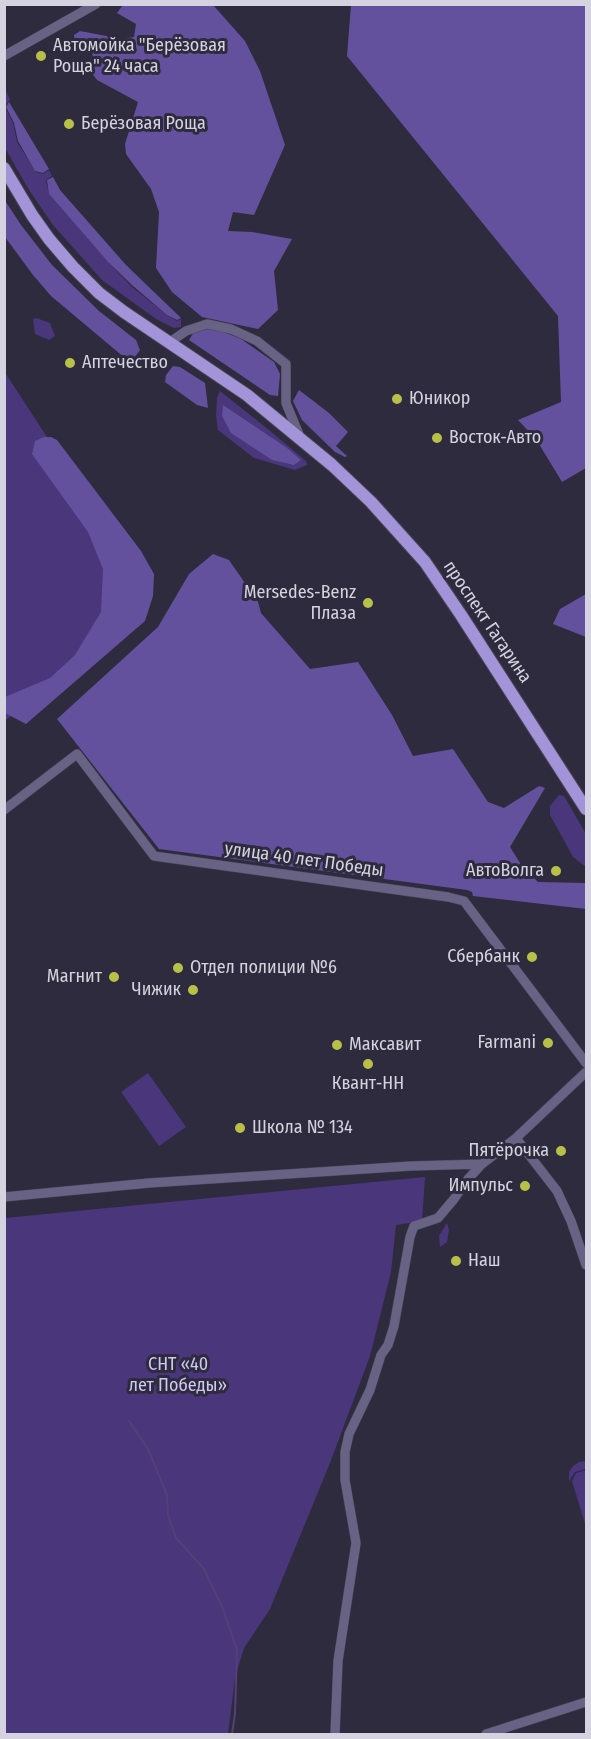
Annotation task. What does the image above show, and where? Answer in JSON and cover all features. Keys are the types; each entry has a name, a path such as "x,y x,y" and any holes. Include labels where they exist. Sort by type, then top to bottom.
{"main road":[{"name":"проспект Гагарина","path":"4,168 32,214 73,267 124,312 247,395 338,470 371,502 425,562 505,680 586,809"}],"street":[{"path":"4,56 96,4"},
{"path":"170,342 186,331 207,324 231,329 257,341 286,363 286,403 301,439"},
{"name":"улица 40 лет Победы","path":"4,810 77,754 154,856 464,901 586,1064"},
{"path":"334,1734 338,1661 356,1543 345,1480 345,1452 349,1434 370,1390 381,1355 388,1345 394,1326 414,1226 438,1218 482,1164 516,1138 586,1072"},
{"path":"516,1138 557,1191 572,1221 586,1265"},
{"path":"4,1197 173,1182 411,1166 482,1164"},
{"path":"486,1734 498,1732 586,1701"}],"green space":[{"path":"5,90 10,99 5,107"},
{"path":"5,107 13,123 17,142 36,172 43,174 49,170 52,176 46,180 49,194 132,287 167,315 177,321 181,319 181,327 174,328 156,319 102,280 53,225 29,190 5,148"},
{"path":"33,319 50,323 55,336 49,340 35,334"},
{"path":"4,371 150,595 5,721 4,721"},
{"path":"220,391 306,461 307,465 295,470 254,458 218,430 216,416 217,398"},
{"path":"559,795 564,796 586,834 586,867 573,857 550,815 550,806"},
{"path":"148,1073 186,1127 159,1146 121,1092"},
{"name":"СНТ «40 лет Победы»","path":"425,1177 422,1221 396,1225 391,1272 370,1356 330,1463 270,1609 244,1648 235,1678 228,1734 5,1734 5,1218"},
{"path":"447,1223 449,1230 447,1242 440,1247 439,1236"},
{"path":"586,1461 586,1469 575,1472 569,1481 569,1472 573,1466"},
{"path":"586,1470 586,1527 572,1481 576,1473"}],"shaded area":[{"path":"123,5 213,5 245,41 260,71 285,145 254,215 233,212 228,231 252,232 292,239 274,271 278,310 258,329 202,317 172,292 156,268 159,212 151,189 126,154 125,144 138,102 97,80 91,72 93,50 75,47 74,35 80,31 122,39 134,37 136,24 117,13"},
{"path":"351,5 586,5 586,468 562,482 536,439 518,420 561,402 558,316 347,56"},
{"path":"9,102 49,169 43,173 35,171 18,141 14,123 6,107"},
{"path":"53,177 60,190 126,265 181,318 177,320 167,315 108,262 49,194 47,180"},
{"path":"4,199 52,265 99,311 136,340 140,350 134,358 126,359 51,296 33,275 5,237"},
{"path":"207,329 222,331 241,339 274,362 280,374 278,396 270,395 189,340 194,332"},
{"path":"173,366 180,367 205,383 208,408 197,405 165,382 166,375"},
{"path":"299,390 329,413 348,432 336,446 347,456 335,452 302,420 293,401"},
{"path":"223,405 301,460 294,465 272,460 231,433 222,416"},
{"path":"44,437 57,440 141,551 154,574 153,596 145,621 26,724 5,713 5,697 50,678 75,655 101,612 103,569 88,532 32,454 35,441"},
{"path":"213,554 229,560 258,602 261,613 310,669 358,662 392,715 413,756 453,749 488,802 504,808 539,786 545,788 510,847 529,877 533,877 538,882 586,883 586,909 473,896 472,892 467,890 159,849 57,719 158,627 189,574"},
{"path":"586,594 586,637 553,624 560,609"}],"waterway":[{"path":"129,1421 148,1449 167,1495 168,1515 176,1538 204,1569 223,1609 237,1650 235,1714 232,1734"}],"place":[{"name":"Автомойка \"Берёзовая Роща\" 24 часа","path":"41,56"},
{"name":"Берёзовая Роща","path":"69,124"},
{"name":"Аптечество","path":"70,363"},
{"name":"Юникор","path":"397,399"},
{"name":"Восток-Авто","path":"437,438"},
{"name":"Mersedes-Benz Плаза","path":"368,603"},
{"name":"АвтоВолга","path":"556,871"},
{"name":"Сбербанк","path":"532,957"},
{"name":"Отдел полиции №6","path":"178,968"},
{"name":"Магнит","path":"114,977"},
{"name":"Чижик","path":"193,990"},
{"name":"Farmani","path":"548,1043"},
{"name":"Максавит","path":"337,1045"},
{"name":"Квант-НН","path":"368,1064"},
{"name":"Школа № 134","path":"240,1128"},
{"name":"Пятёрочка","path":"561,1151"},
{"name":"Импульс","path":"525,1186"},
{"name":"Наш","path":"456,1261"}]}
